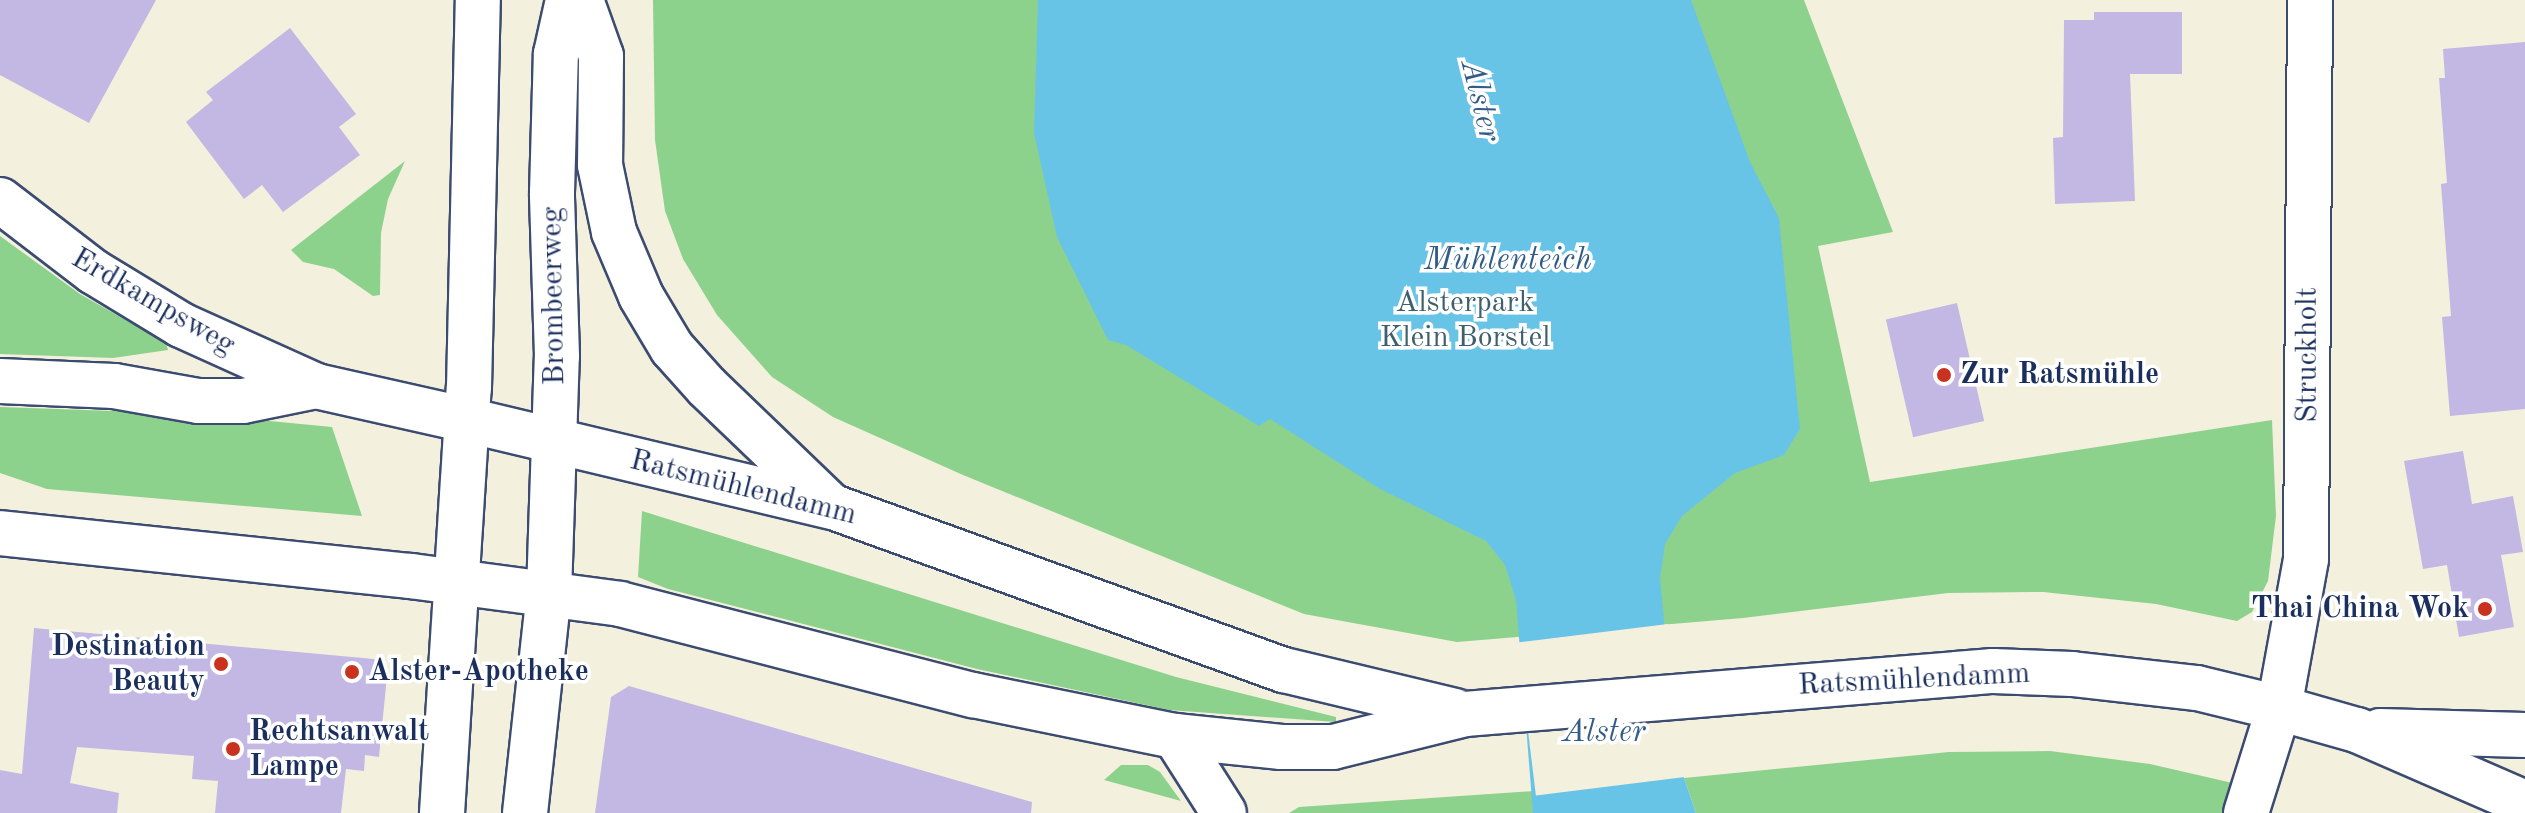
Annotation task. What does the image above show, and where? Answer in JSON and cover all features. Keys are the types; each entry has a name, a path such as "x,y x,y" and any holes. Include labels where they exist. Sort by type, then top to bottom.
{"main road":[{"path":"442,813 467,420 478,0"},
{"name":"Brombeerweg","path":"525,813 549,593 554,440 556,54 568,0"},
{"path":"581,0 601,56 603,178 614,232 641,296 672,348 707,387 833,507"},
{"name":"Struckholt","path":"2246,813 2279,708 2306,559 2310,0"},
{"name":"Erdkampsweg","path":"0,200 94,272 181,325 316,386"},
{"name":"Ratsmühlendamm","path":"0,381 114,386 213,401 243,401 316,386 467,420 833,507 1284,670 1465,714"},
{"name":"Ratsmühlendamm","path":"8,530 64,544 458,582 620,604 973,695 1175,736 1333,747 1465,714 1993,671 2057,673 2197,688 2279,708 2357,730 2525,803"},
{"name":"Ratsmühlendamm","path":"2357,730 2525,735"},
{"path":"1175,736 1224,813"}],"green space":[{"name":"Alsterpark Klein Borstel","path":"653,0 1804,0 1893,232 1818,246 1870,482 2272,420 2276,516 2268,581 2252,612 2237,621 2156,604 2043,592 1948,593 1743,618 1457,642 1304,614 963,475 833,417 772,377 717,315 683,259 665,211 655,140"},
{"path":"405,161 388,199 381,233 380,295 373,296 334,269 303,262 291,250"},
{"path":"0,236 80,294 166,343 168,350 113,358 0,354"},
{"path":"0,407 199,414 332,427 362,516 47,489 0,473"},
{"path":"642,511 1176,677 1336,717 1336,722 1169,710 977,669 668,589 638,577"},
{"path":"2050,751 2150,764 2237,784 2229,813 1696,813 1684,778 1949,752"},
{"path":"1121,765 1148,765 1160,772 1181,801 1104,780"},
{"path":"1534,791 1533,813 1289,813 1299,807"}],"water":[{"name":"Mühlenteich","path":"1038,0 1691,0 1750,162 1779,218 1800,429 1784,455 1735,473 1682,516 1665,544 1660,578 1664,621 1684,778 1696,813 1533,813 1516,600 1505,565 1486,541 1380,489 1270,419 1259,426 1126,345 1108,340 1057,237 1034,133"}],"pier":[{"name":"Alster","path":"1668,624 1687,777 1536,795 1517,643"}],"building":[{"path":"0,0 156,0 89,123 0,75"},
{"path":"2094,12 2182,12 2182,74 2130,74 2135,201 2055,204 2053,138 2063,137 2064,20 2094,20"},
{"path":"290,28 356,114 339,127 360,155 283,212 262,185 244,199 186,122 213,100 206,92"},
{"path":"2525,42 2525,409 2450,416 2442,317 2451,316 2441,184 2447,183 2439,78 2445,78 2443,49"},
{"path":"1957,303 1984,421 1913,437 1886,319"},
{"path":"2463,451 2472,504 2513,496 2523,552 2501,555 2514,627 2459,637 2447,565 2423,569 2404,461"},
{"path":"34,628 374,659 387,676 379,757 365,755 364,771 346,769 341,813 215,813 218,781 192,779 194,756 77,747 70,783 119,793 117,813 0,813 0,770 22,774"},
{"path":"629,686 1032,802 1031,813 595,813 611,697"}],"place":[{"name":"Zur Ratsmühle","path":"1944,375"},
{"name":"Thai China Wok","path":"2485,609"},
{"name":"Destination Beauty","path":"221,664"},
{"name":"Alster-Apotheke","path":"352,672"},
{"name":"Rechtsanwalt Lampe","path":"233,749"}]}
